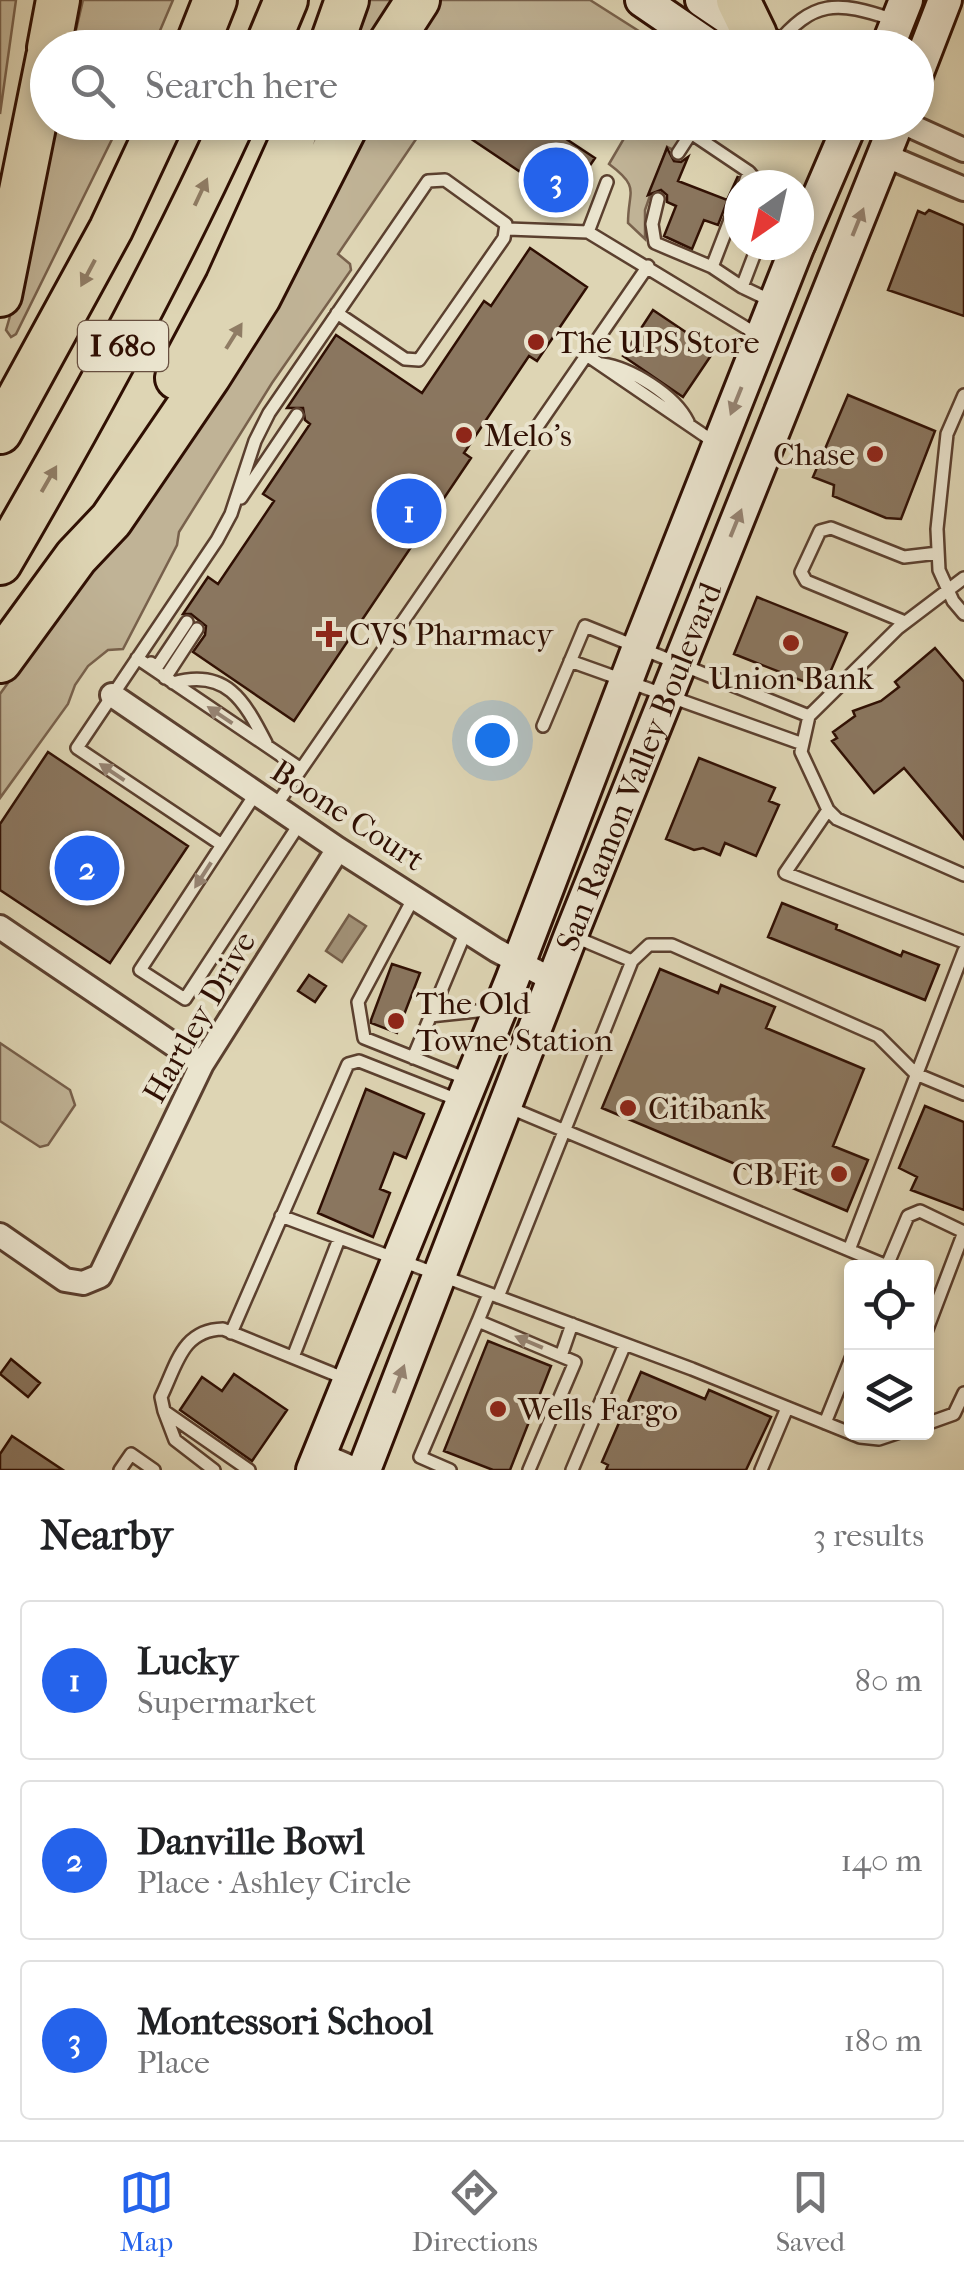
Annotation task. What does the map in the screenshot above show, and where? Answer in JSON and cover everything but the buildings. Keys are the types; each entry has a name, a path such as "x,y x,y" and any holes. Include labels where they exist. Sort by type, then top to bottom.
{"highway":[{"path":"52,30 58,0"},
{"path":"203,30 215,0"},
{"path":"274,30 286,0"},
{"path":"336,30 347,0"},
{"path":"399,30 418,0"},
{"path":"0,295 31,140"},
{"name":"I 680","path":"0,432 111,229 153,140"},
{"name":"I 680","path":"0,563 88,413 152,293 225,140"},
{"path":"76,557 210,316 292,140"},
{"path":"0,661 76,557 110,520 209,376 258,296 339,140"}],"main road":[{"path":"642,0 686,30"},
{"path":"934,30 946,0"},
{"name":"San Ramon Valley Boulevard","path":"814,196 835,140"},
{"path":"860,140 884,155"},
{"name":"San Ramon Valley Boulevard","path":"361,1470 666,696 891,140"},
{"name":"San Ramon Valley Boulevard","path":"316,1462 518,963 790,260"}],"street":[{"path":"934,137 964,150"},
{"path":"884,155 964,188"},
{"name":"Boone Court","path":"112,694 338,849 518,963 554,980"},
{"name":"Hartley Drive","path":"0,1235 65,1280 83,1284 100,1276 202,1064 338,849"},
{"path":"0,927 202,1064"},
{"path":"316,1462 361,1470"}],"lane":[{"path":"744,19 802,12 826,2 850,2 897,23"},
{"path":"678,153 686,140"},
{"path":"701,140 746,170"},
{"path":"230,514 255,440 269,413 337,313 428,181 445,180 502,219 507,229 504,238 420,360 405,359 337,313"},
{"path":"588,232 607,182"},
{"path":"658,199 652,224 655,242 712,267 775,303"},
{"path":"507,229 588,232 762,337"},
{"path":"712,267 724,236"},
{"path":"742,287 752,260"},
{"path":"300,823 184,999 140,970 222,845 301,769 648,266"},
{"path":"586,354 719,445"},
{"path":"964,395 947,434 937,529 939,570 964,614"},
{"path":"222,845 76,748 297,415"},
{"path":"905,622 806,582 801,572 820,532 832,528 904,557 938,552"},
{"path":"964,578 905,622 809,716 800,744 828,810 847,826 964,875"},
{"path":"138,656 156,667 192,625 169,681"},
{"path":"543,726 585,626 809,716"},
{"path":"138,656 301,769"},
{"path":"570,661 800,744"},
{"path":"169,681 208,678 224,686 244,704 268,747"},
{"path":"828,810 785,873 964,942"},
{"path":"414,898 358,1002 364,1038 413,1058 467,1091"},
{"path":"413,1058 466,931"},
{"path":"571,935 632,960"},
{"path":"450,1470 420,1457 478,1321 493,1296 632,960 649,944 672,944 878,1036 916,1074 964,1094"},
{"path":"848,1250 964,951"},
{"path":"430,1016 500,1008"},
{"path":"231,1332 348,1064 360,1061 467,1091"},
{"path":"505,1106 871,1260"},
{"path":"890,1260 908,1216 920,1211 964,1232 934,1311"},
{"path":"281,1216 844,1431"},
{"path":"292,1357 339,1239"},
{"path":"478,1321 575,1362 529,1470"},
{"path":"561,1356 572,1324"},
{"path":"214,1470 175,1440 161,1397 187,1343 205,1330 231,1332 350,1380"},
{"path":"572,1470 624,1344"},
{"path":"825,1423 844,1376"},
{"path":"934,1421 954,1414 964,1393"},
{"path":"760,1470 787,1408"},
{"path":"164,1411 249,1470"},
{"path":"120,1470 131,1454 154,1470"}],"shaded area":[{"path":"0,0 16,0 0,114"},
{"path":"83,0 173,0 160,30 76,30"},
{"path":"361,0 400,0 383,30 350,30"},
{"path":"438,0 590,0 637,30 416,30"},
{"path":"49,140 112,140 16,334 11,337 6,330 24,268"},
{"path":"355,140 415,140 338,254 350,264 351,270 272,383 179,532 177,545 123,649 108,650 88,666 68,704 0,798 0,694 162,469"},
{"path":"623,140 682,140 676,151 667,147 645,210 645,239 628,223 629,185 609,164"},
{"path":"349,915 366,926 342,962 326,951"},
{"path":"0,1043 70,1090 75,1105 48,1145 40,1147 0,1121"}],"place":[{"name":"Montessori School","path":"556,180"},
{"name":"The UPS Store","path":"536,342"},
{"name":"Melo's","path":"464,435"},
{"name":"Chase","path":"875,454"},
{"name":"Lucky","path":"409,511"},
{"name":"CVS Pharmacy","path":"329,634"},
{"name":"Union Bank","path":"791,643"},
{"name":"Danville Bowl","path":"87,868"},
{"name":"The Old Towne Station","path":"396,1021"},
{"name":"Citibank","path":"628,1108"},
{"name":"CB Fit","path":"839,1174"},
{"name":"Wells Fargo","path":"498,1409"}]}
